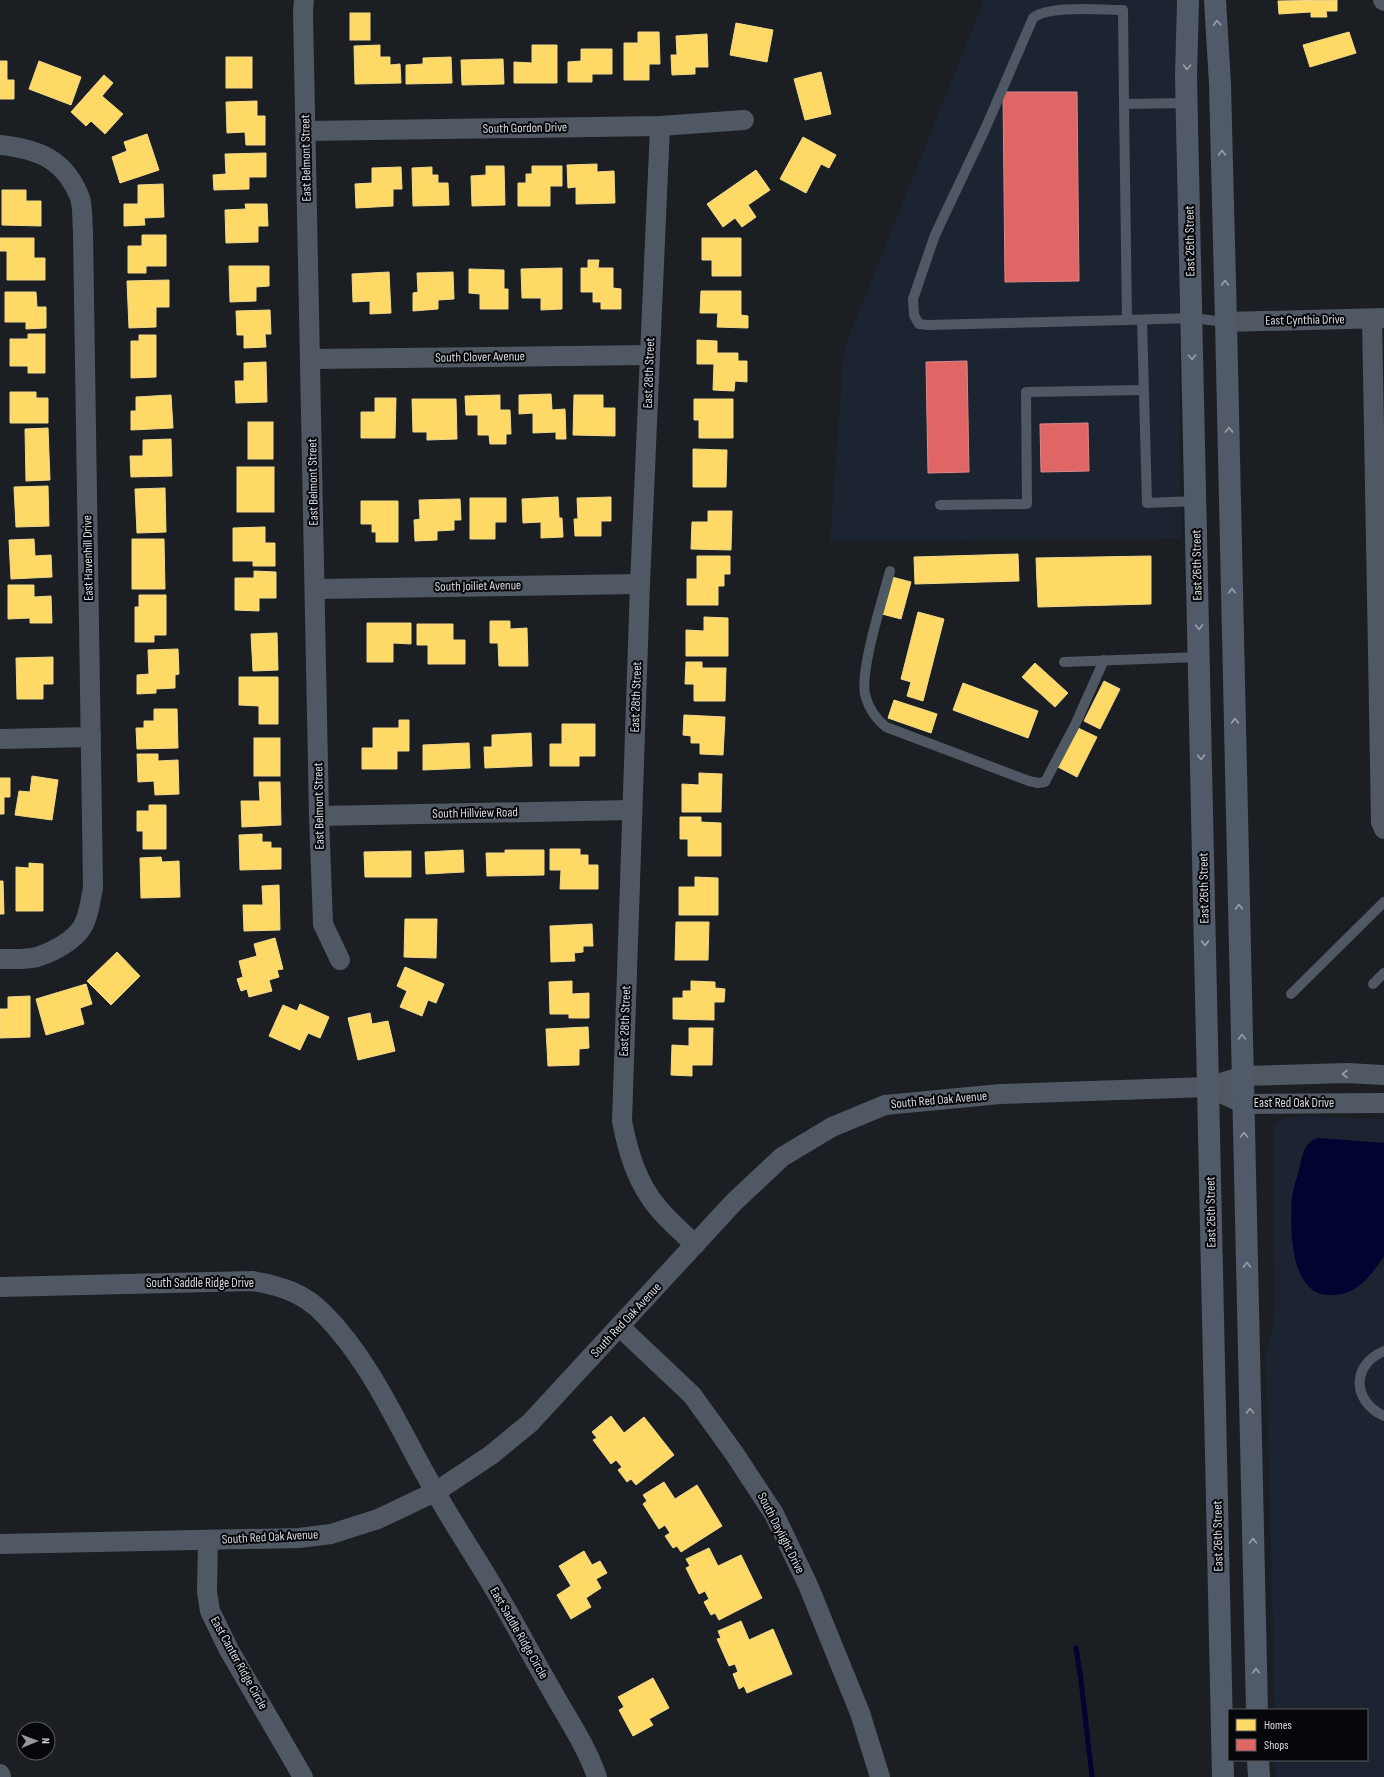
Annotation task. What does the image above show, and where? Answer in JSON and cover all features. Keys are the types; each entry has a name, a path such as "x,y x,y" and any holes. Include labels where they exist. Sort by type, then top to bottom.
{"main road":[{"name":"East 26th Street","path":"1188,0 1187,103 1223,1777"},
{"path":"1215,0 1220,84 1226,322 1257,1709"},
{"path":"1258,1761 1258,1777"}],"street":[{"name":"East Belmont Street","path":"304,0 303,12 316,589 319,816 323,924 340,960"},
{"name":"South Gordon Drive","path":"306,131 660,126 744,120"},
{"name":"East 28th Street","path":"660,126 640,584 622,1121 628,1151 644,1188 658,1208 695,1245"},
{"name":"East Havenhill Drive","path":"0,145 14,146 46,155 65,171 80,198 83,232 93,887 90,904 83,926 71,938 57,948 36,957 0,959"},
{"name":"East Cynthia Drive","path":"1226,322 1378,319"},
{"path":"1378,319 1382,726 1381,822 1384,829"},
{"name":"South Clover Avenue","path":"311,359 649,355"},
{"name":"South Joiliet Avenue","path":"316,589 640,584"},
{"path":"0,739 91,737"},
{"name":"South Hillview Road","path":"319,816 632,810"},
{"name":"East Red Oak Drive","path":"1243,1076 1347,1073 1384,1075"},
{"name":"South Red Oak Avenue","path":"0,1544 299,1538 331,1534 378,1519 435,1492 491,1455 530,1423 734,1202 782,1157 832,1127 885,1105 1000,1094 1208,1087 1243,1076"},
{"name":"East Red Oak Drive","path":"1208,1087 1244,1104 1384,1103"},
{"name":"South Saddle Ridge Drive","path":"0,1287 246,1281 273,1285 292,1291 306,1298 323,1313 354,1348 381,1393 435,1492"},
{"name":"South Daylight Drive","path":"620,1327 692,1395 734,1453 774,1514 808,1585 860,1713 880,1777"},
{"name":"East Saddle Ridge Circle","path":"435,1492 502,1602 571,1722 585,1747 597,1777"},
{"name":"East Canter Ridge Circle","path":"208,1540 207,1592 210,1611 229,1650 303,1777"}],"lane":[{"path":"1127,320 1123,10 1051,10 1038,14 1033,18 986,127 935,235 913,299 914,315 919,324 928,325 1142,320 1192,318 1226,322"},
{"path":"1124,104 1187,103"},
{"path":"1142,320 1147,503 1196,501"},
{"path":"940,505 1027,504 1026,392 1144,390"},
{"path":"890,571 874,629 864,682 865,693 870,708 878,720 886,727 1029,781 1038,783 1045,782 1075,725 1104,660"},
{"path":"1064,662 1199,657"},
{"path":"1291,994 1384,902"},
{"path":"1373,984 1384,973"},
{"path":"1384,1351 1374,1355 1366,1363 1361,1372 1359,1383 1361,1394 1366,1404 1374,1411 1384,1416"}],"shaded area":[{"path":"984,0 1176,0 1181,539 830,541 844,349"},
{"path":"1305,1116 1384,1119 1384,1777 1276,1777 1276,1761 1368,1761 1368,1709 1275,1709 1266,1355 1274,1320 1275,1306 1273,1129 1276,1123 1285,1118"},
{"path":"1319,1138 1384,1143 1384,1257 1367,1279 1354,1289 1339,1295 1329,1295 1316,1292 1306,1283 1299,1271 1294,1256 1291,1224 1293,1190 1304,1151 1312,1141"}],"building: Homes":[{"path":"1337,0 1337,11 1326,11 1327,17 1311,17 1311,12 1279,14 1278,1"},
{"path":"350,13 370,13 370,40 350,40"},
{"path":"736,23 773,30 767,62 730,55"},
{"path":"638,32 659,32 660,64 649,64 649,80 624,80 624,43 638,43"},
{"path":"1349,32 1356,53 1310,67 1303,45"},
{"path":"707,34 708,67 695,67 695,74 672,75 671,55 677,55 676,36"},
{"path":"380,45 380,57 390,57 390,65 400,64 401,83 355,84 354,46"},
{"path":"532,45 557,45 557,83 514,83 514,62 532,63"},
{"path":"581,49 612,49 612,74 592,74 592,82 568,82 568,62 581,61"},
{"path":"226,57 252,57 252,88 226,88"},
{"path":"451,57 452,83 406,84 406,65 423,64 423,58"},
{"path":"503,59 504,84 462,85 461,60"},
{"path":"0,61 7,61 7,80 14,80 14,99 0,99"},
{"path":"39,61 81,77 71,105 29,89"},
{"path":"821,72 831,114 805,120 794,79"},
{"path":"104,75 113,83 102,96 123,114 105,134 91,121 86,126 71,112"},
{"path":"257,101 257,116 265,116 265,145 246,145 245,132 227,133 226,102"},
{"path":"147,134 159,170 120,183 112,157 127,151 124,142"},
{"path":"803,137 836,155 829,168 821,164 806,193 780,179"},
{"path":"266,153 266,177 249,177 249,189 214,190 213,175 226,174 225,154"},
{"path":"597,164 597,172 614,171 615,203 576,204 576,187 568,188 567,165"},
{"path":"486,166 504,166 505,205 472,206 471,176 486,175"},
{"path":"532,166 562,166 562,186 550,186 550,206 518,206 518,183 526,183 526,174 532,174"},
{"path":"401,167 402,189 393,189 393,206 356,208 355,184 372,183 372,168"},
{"path":"432,167 432,175 438,175 438,183 448,183 449,205 413,206 412,168"},
{"path":"756,170 770,190 748,205 756,217 742,227 735,218 723,227 707,204"},
{"path":"163,184 164,217 144,218 145,225 124,226 124,204 138,204 138,185"},
{"path":"2,190 26,190 26,201 41,201 41,226 2,225"},
{"path":"245,204 267,204 268,226 258,226 258,242 226,243 225,210 246,209"},
{"path":"142,235 166,235 166,266 146,266 146,273 128,273 128,246 142,246"},
{"path":"0,238 34,238 34,258 45,258 45,280 7,280 7,251 0,251"},
{"path":"702,238 741,238 741,276 712,276 712,260 702,260"},
{"path":"588,260 599,260 598,268 613,268 613,288 621,289 621,309 601,309 601,302 593,302 593,292 581,292 581,268 588,268"},
{"path":"229,266 269,266 269,286 256,287 256,301 230,302"},
{"path":"562,268 562,309 541,310 541,298 522,298 521,269"},
{"path":"469,269 504,270 504,289 508,289 508,309 480,309 480,294 469,293"},
{"path":"389,272 391,313 370,314 370,301 353,302 352,274"},
{"path":"453,272 454,299 438,300 438,309 413,311 413,293 418,292 417,273"},
{"path":"169,280 169,307 156,307 156,327 129,328 127,281"},
{"path":"701,291 741,291 741,315 748,316 748,328 717,327 718,313 700,313"},
{"path":"5,292 36,292 37,307 46,307 46,328 26,329 26,322 5,322"},
{"path":"270,310 271,334 265,334 266,347 244,348 244,335 237,335 236,311"},
{"path":"28,334 45,334 45,373 28,373 28,366 10,366 10,339 28,339"},
{"path":"139,335 156,335 156,377 131,378 131,341 139,341"},
{"path":"697,340 717,341 717,353 738,353 738,361 747,361 747,382 735,381 734,391 713,390 714,364 697,364"},
{"path":"266,362 267,402 236,403 235,381 244,381 244,363"},
{"path":"10,392 36,392 36,398 48,398 48,423 10,423"},
{"path":"551,394 552,410 565,409 566,439 556,439 556,432 533,433 533,413 519,414 519,395"},
{"path":"171,395 173,428 131,430 131,411 136,411 136,397"},
{"path":"500,395 500,410 510,410 511,434 506,434 506,444 490,444 489,435 478,435 478,415 466,415 465,396"},
{"path":"574,395 603,395 603,408 615,408 615,436 573,435"},
{"path":"375,398 396,398 395,438 361,438 361,412 375,412"},
{"path":"412,399 456,399 457,439 427,440 427,432 413,432"},
{"path":"694,399 733,399 733,438 699,438 699,420 694,420"},
{"path":"248,422 273,422 273,459 248,459"},
{"path":"48,428 50,480 26,481 25,429"},
{"path":"171,439 172,476 131,477 130,456 143,456 143,440"},
{"path":"693,449 727,450 726,487 693,487"},
{"path":"237,467 274,467 274,512 237,512"},
{"path":"48,486 49,526 16,527 14,487"},
{"path":"165,488 166,532 137,533 135,489"},
{"path":"558,497 559,518 562,518 563,537 541,538 541,522 523,523 522,499"},
{"path":"611,497 611,521 601,521 601,536 575,536 574,519 578,519 577,498"},
{"path":"470,498 506,498 506,522 495,522 495,539 470,539"},
{"path":"460,499 461,520 454,520 454,530 437,531 437,540 415,541 414,520 420,519 419,500"},
{"path":"361,501 398,501 398,542 376,542 376,532 372,532 372,524 361,524"},
{"path":"708,511 732,511 731,550 691,549 692,522 708,522"},
{"path":"265,527 265,543 275,543 275,566 253,566 253,561 233,561 233,528"},
{"path":"34,539 35,556 51,555 52,577 11,579 9,540"},
{"path":"132,539 164,539 165,589 132,589"},
{"path":"1018,554 1019,581 915,584 914,557"},
{"path":"697,556 730,556 730,574 724,574 724,586 718,586 718,605 687,605 687,579 697,579"},
{"path":"1151,556 1151,604 1038,607 1036,558"},
{"path":"254,571 276,572 276,598 259,598 259,611 235,610 235,578 254,578"},
{"path":"892,577 911,582 901,619 882,614"},
{"path":"8,585 34,585 34,597 51,596 52,623 30,623 30,618 8,619"},
{"path":"139,595 166,595 166,635 154,635 154,642 135,642 135,607 139,607"},
{"path":"918,612 944,619 923,701 907,696 911,682 901,679"},
{"path":"704,617 728,618 728,656 686,656 686,630 704,631"},
{"path":"490,621 510,621 510,629 527,628 528,666 499,666 498,643 490,643"},
{"path":"367,623 411,623 411,644 393,643 393,662 367,662"},
{"path":"417,624 453,624 453,640 465,640 465,664 428,664 428,645 417,645"},
{"path":"277,633 278,670 253,671 251,634"},
{"path":"178,649 179,674 175,675 175,688 156,689 156,693 137,694 137,675 149,674 148,650"},
{"path":"53,657 53,684 43,684 43,699 17,699 16,658"},
{"path":"686,662 702,662 702,668 726,668 725,701 694,701 694,684 685,684"},
{"path":"1035,663 1068,693 1055,707 1022,677"},
{"path":"239,677 278,677 278,724 259,724 259,706 239,705"},
{"path":"1104,681 1120,689 1100,729 1084,721"},
{"path":"963,683 1038,711 1028,738 953,710"},
{"path":"894,700 937,714 931,733 888,718"},
{"path":"154,709 177,709 178,748 137,749 136,728 144,728 144,721 154,721"},
{"path":"684,715 725,717 723,755 700,754 700,743 691,743 691,736 683,735"},
{"path":"399,720 409,720 409,751 397,751 397,769 362,769 362,748 373,748 373,728 399,728"},
{"path":"562,724 595,724 595,756 579,756 579,766 550,766 550,744 562,744"},
{"path":"1078,728 1097,737 1077,777 1058,767"},
{"path":"531,733 532,766 485,768 484,747 492,747 492,735"},
{"path":"254,738 280,738 280,776 254,776"},
{"path":"469,743 470,768 423,770 423,745"},
{"path":"137,754 158,754 158,761 178,760 179,794 155,795 154,781 138,782"},
{"path":"699,773 722,774 721,812 682,812 682,784 699,785"},
{"path":"32,776 58,780 52,820 15,815 19,791 30,792"},
{"path":"0,778 10,778 10,797 4,797 4,814 0,814"},
{"path":"259,782 280,782 281,825 242,827 241,801 260,801"},
{"path":"149,805 166,805 166,849 143,849 143,831 137,831 137,811 149,811"},
{"path":"680,817 701,817 701,822 721,823 721,856 688,856 688,839 680,839"},
{"path":"262,834 262,842 271,842 271,848 281,848 281,869 240,870 239,835"},
{"path":"550,849 580,849 580,855 588,855 588,865 598,865 598,889 560,889 561,870 550,870"},
{"path":"463,850 464,872 426,874 425,852"},
{"path":"505,850 544,850 544,875 487,876 486,853 505,853"},
{"path":"411,851 411,877 365,877 364,852"},
{"path":"161,857 162,862 179,861 180,897 141,898 140,858"},
{"path":"29,863 43,864 43,911 16,911 16,867 29,868"},
{"path":"695,877 718,878 718,915 679,915 679,887 695,887"},
{"path":"0,881 3,881 4,914 0,914"},
{"path":"279,885 280,930 244,931 243,905 263,905 262,886"},
{"path":"405,919 437,919 436,958 404,957"},
{"path":"676,922 709,922 708,960 675,960"},
{"path":"592,924 593,946 583,946 583,952 574,953 575,961 551,962 550,926"},
{"path":"275,938 283,969 277,970 279,977 269,980 272,991 249,997 247,989 241,991 237,979 243,977 239,961 257,956 254,944"},
{"path":"117,952 140,976 111,1005 87,981"},
{"path":"405,967 444,984 436,1003 428,1000 422,1016 400,1007 407,991 397,986"},
{"path":"572,981 572,994 589,993 589,1018 569,1018 569,1014 550,1014 549,982"},
{"path":"691,981 715,982 715,988 725,989 724,1002 714,1002 714,1020 673,1019 673,998 683,998 683,991 691,991"},
{"path":"86,984 92,1004 80,1008 84,1024 46,1035 36,999"},
{"path":"30,996 30,1037 0,1038 0,1009 8,1009 8,997"},
{"path":"300,1004 329,1017 320,1038 308,1033 300,1050 269,1036 283,1005 297,1011"},
{"path":"370,1013 372,1024 388,1021 395,1051 358,1060 348,1018"},
{"path":"588,1027 589,1048 579,1049 579,1065 548,1066 546,1029"},
{"path":"689,1028 713,1028 712,1065 692,1065 692,1076 671,1075 672,1045 689,1046"},
{"path":"611,1416 624,1433 644,1417 674,1455 636,1485 631,1479 627,1482 618,1470 622,1467 616,1460 611,1464 593,1440 597,1438 592,1432"},
{"path":"664,1482 675,1499 697,1485 722,1526 681,1552 677,1546 673,1548 665,1536 670,1533 665,1525 659,1529 643,1504 647,1501 643,1495"},
{"path":"709,1548 718,1566 741,1555 762,1598 719,1620 715,1613 711,1615 704,1602 709,1599 705,1591 699,1594 686,1568 690,1566 686,1559"},
{"path":"584,1551 592,1565 600,1561 607,1573 596,1579 601,1588 586,1598 591,1607 571,1619 557,1595 571,1586 559,1566"},
{"path":"741,1621 749,1640 773,1629 792,1674 747,1693 744,1686 739,1689 733,1674 738,1672 735,1664 729,1666 717,1639 721,1638 718,1631"},
{"path":"653,1678 669,1708 649,1719 653,1725 633,1736 619,1710 624,1707 618,1697"}],"building: Shops":[{"path":"1003,92 1077,92 1079,281 1005,282"},
{"path":"967,361 969,472 928,473 926,362"},
{"path":"1088,423 1089,471 1041,472 1040,424"}],"waterway":[{"path":"1076,1648 1092,1777"}]}
